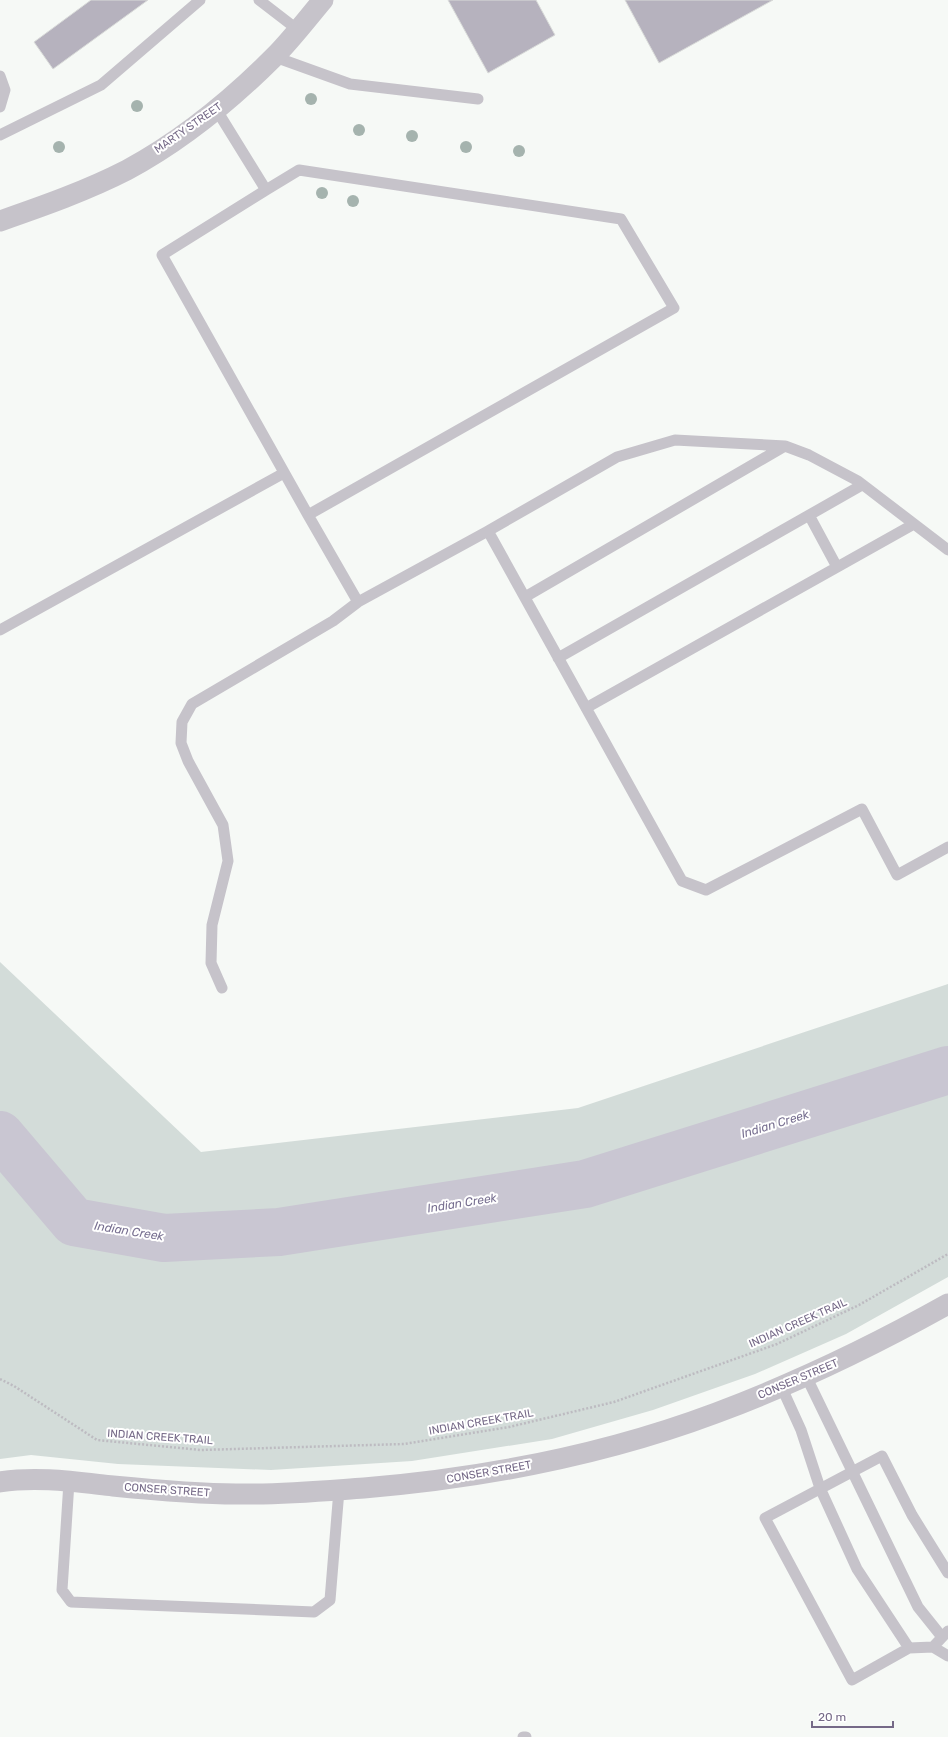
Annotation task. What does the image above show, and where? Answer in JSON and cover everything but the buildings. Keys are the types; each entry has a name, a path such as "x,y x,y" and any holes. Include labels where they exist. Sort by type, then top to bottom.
{"street":[{"name":"MARTY STREET","path":"0,221 56,202 126,170 175,140 216,110 274,57 324,0"},
{"name":"CONSER STREET","path":"0,1482 14,1480 69,1482 141,1489 236,1494 340,1490 430,1482 522,1466 612,1446 715,1414 839,1362 948,1304"}],"lane":[{"path":"0,135 101,85 200,0"},
{"path":"259,0 298,30"},
{"path":"274,57 350,84 478,100"},
{"path":"0,76 5,90 0,108"},
{"path":"216,110 266,190"},
{"path":"308,515 674,308 621,219 299,170 162,256 284,473 308,515 358,602"},
{"path":"222,988 211,963 212,925 228,861 223,825 188,761 180,742 182,722 192,704 333,621 358,602 488,531 617,457 675,440 785,446 809,455 862,485 948,550"},
{"path":"525,597 785,446"},
{"path":"0,630 284,473"},
{"path":"558,658 862,485"},
{"path":"809,515 837,567"},
{"path":"586,708 914,524"},
{"path":"488,531 682,881 706,890 862,809 897,875 948,847"},
{"path":"806,1376 918,1607 945,1634 933,1647"},
{"path":"781,1386 801,1430 820,1488 857,1569 909,1648"},
{"path":"948,1573 912,1515 882,1456 765,1518 852,1680 909,1648 933,1647 948,1656"},
{"path":"69,1482 62,1590 71,1602 314,1612 330,1600 340,1490"}],"path":[{"name":"INDIAN CREEK TRAIL","path":"0,1379 14,1386 97,1440 202,1450 404,1444 509,1426 614,1402 777,1344 859,1305 948,1254"}],"shaded area":[{"path":"0,962 201,1152 578,1108 948,984 948,1277 846,1334 755,1374 653,1410 552,1439 412,1461 271,1470 118,1464 31,1455 0,1459"}],"waterway":[{"name":"Indian Creek","path":"0,1135 74,1222 164,1238 279,1232 585,1184 948,1070"}]}
